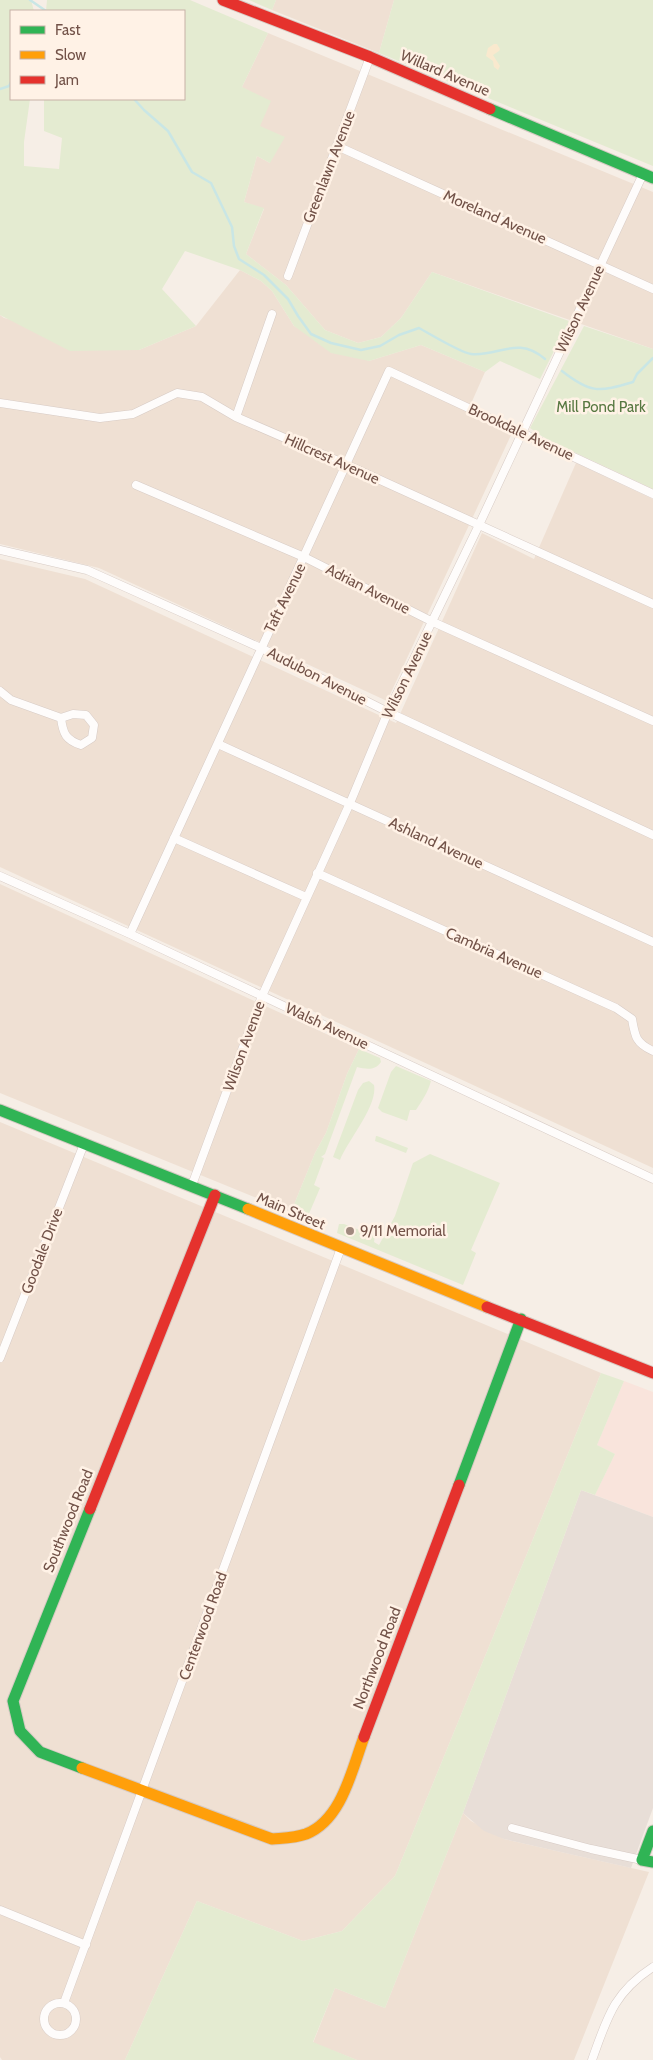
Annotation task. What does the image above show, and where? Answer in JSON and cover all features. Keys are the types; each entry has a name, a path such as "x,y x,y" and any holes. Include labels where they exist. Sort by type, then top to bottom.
{"street":[{"name":"Willard Avenue","path":"223,0 370,57 648,176"},
{"name":"Greenlawn Avenue","path":"288,276 370,57"},
{"name":"Moreland Avenue","path":"337,146 653,289"},
{"name":"Wilson Avenue","path":"192,1185 262,996 350,803 388,712 433,622 601,264 648,176"},
{"path":"236,417 272,314"},
{"name":"Brookdale Avenue","path":"389,371 653,494"},
{"name":"Taft Avenue","path":"130,934 389,371"},
{"name":"Hillcrest Avenue","path":"0,403 100,418 133,414 177,393 202,398 236,417 345,464 653,604"},
{"name":"Adrian Avenue","path":"136,485 304,557 433,622 653,721"},
{"name":"Audubon Avenue","path":"0,550 87,570 261,648 388,712 653,835"},
{"path":"0,691 11,700 61,718 73,714 86,715 94,725 92,738 81,745 70,742 62,733 61,718"},
{"name":"Ashland Avenue","path":"218,744 653,942"},
{"path":"174,838 306,897"},
{"name":"Cambria Avenue","path":"317,873 616,1008 632,1019 635,1035 641,1046 653,1051"},
{"name":"Walsh Avenue","path":"0,876 130,934 653,1178"},
{"name":"Main Street","path":"0,1110 192,1185 341,1248 521,1319 653,1374"},
{"name":"Goodale Drive","path":"0,1358 84,1144"},
{"name":"Southwood Road","path":"143,1792 40,1752 20,1731 13,1701 214,1194"},
{"name":"Centerwood Road","path":"64,2003 341,1248"},
{"name":"Northwood Road","path":"143,1792 272,1839 292,1838 313,1831 329,1819 342,1796 521,1319"},
{"path":"512,1828 591,1849 648,1861 653,1831"},
{"path":"0,1910 86,1945"},
{"path":"592,2060 616,2001 627,1986 653,1967"},
{"path":"64,2003 73,2009 76,2019 75,2024 69,2032 59,2036 54,2035 43,2023 45,2012 53,2004 64,2003"}],"shaded area":[{"path":"276,0 394,0 379,53 272,10"},
{"path":"268,33 653,192 653,349 432,272 401,318 381,337 358,343 325,330 286,285 246,254 264,209 244,202 257,156 270,163 260,126 242,87"},
{"path":"240,270 261,281 272,291 294,326 369,361 421,345 485,372 466,415 512,433 387,701 99,568 0,544 0,315 4,318 139,350 196,326"},
{"path":"576,463 653,499 653,1168 0,867 0,559 85,579 396,723 482,533 534,559"},
{"path":"0,884 359,1049 347,1074 326,1133 315,1153 291,1212 0,1093"},
{"path":"0,1122 601,1373 395,1876 342,1931 303,1941 197,1901 125,2060 2,2060 0,2057"},
{"path":"624,1381 653,1392 653,1517 595,1495 615,1454 597,1445"},
{"path":"581,1490 653,1517 653,1808 631,1868 504,1839 484,1831 463,1813"},
{"path":"463,1813 471,1821 504,1839 649,1872 574,2060 357,2060 313,2043 335,1988 385,2008"}],"green space":[{"path":"0,0 31,0 34,10 10,10 10,100 30,100 24,142 24,166 59,169 62,138 44,131 44,100 185,100 185,10 46,10 47,0 190,0 268,33 242,87 271,101 260,126 285,137 270,163 257,156 244,202 264,208 246,254 286,285 325,330 358,343 381,337 401,318 432,272 569,321 540,379 500,361 485,372 421,345 369,361 331,353 294,326 272,291 261,281 240,270 185,251 162,289 196,326 139,350 70,351 0,315"},
{"path":"249,0 276,0 272,10"},
{"path":"394,0 653,0 653,166 379,53"},
{"name":"Mill Pond Park","path":"584,326 653,349 653,489 546,439 530,428"},
{"path":"359,1049 380,1058 381,1062 373,1068 357,1067 325,1154 321,1157 324,1158 314,1185 320,1188 308,1216 319,1220 317,1224 291,1212 315,1153 326,1133 347,1074"},
{"path":"396,1066 431,1081 427,1093 416,1110 410,1110 407,1121 382,1112 378,1108 391,1072"},
{"path":"369,1081 374,1085 372,1103 340,1160 333,1157 358,1090 363,1083"},
{"path":"376,1136 408,1148 406,1153 375,1141"},
{"path":"430,1154 500,1183 471,1250 476,1253 463,1285 337,1233 339,1224 344,1224 375,1236 374,1242 379,1245 395,1216 413,1163"},
{"path":"601,1373 624,1381 597,1445 615,1454 595,1495 581,1490 463,1813 385,2008 335,1988 313,2042 357,2060 125,2060 197,1901 303,1941 342,1931 395,1876"}],"sand":[{"path":"497,44 500,49 493,55 500,66 498,70 494,67 493,61 486,56 488,48"}],"waterway":[{"path":"30,0 45,10"},
{"path":"0,89 10,84"},
{"path":"135,100 168,131 192,172 211,183 232,227 234,246 239,259 264,275 288,299 311,334 331,343 361,350 380,346 399,335 419,328 466,353 481,354 517,348 535,352 545,359"},
{"path":"562,371 588,387 596,389 612,388 633,382 637,374 653,358"}],"traffic: fast":[{"path":"490,109 653,178"},
{"path":"0,1110 248,1209"},
{"path":"459,1485 521,1319"},
{"path":"82,1768 40,1752 20,1731 13,1701 90,1509"},
{"path":"653,1831 642,1860 653,1862"}],"traffic: slow":[{"path":"248,1209 487,1307"},
{"path":"82,1768 272,1839 289,1838 306,1834 318,1827 329,1817 344,1792 364,1737"}],"traffic: jam":[{"path":"223,0 370,57 490,109"},
{"path":"90,1509 215,1195"},
{"path":"487,1307 653,1373"},
{"path":"364,1737 459,1485"}],"place":[{"name":"9/11 Memorial","path":"350,1231"}]}
